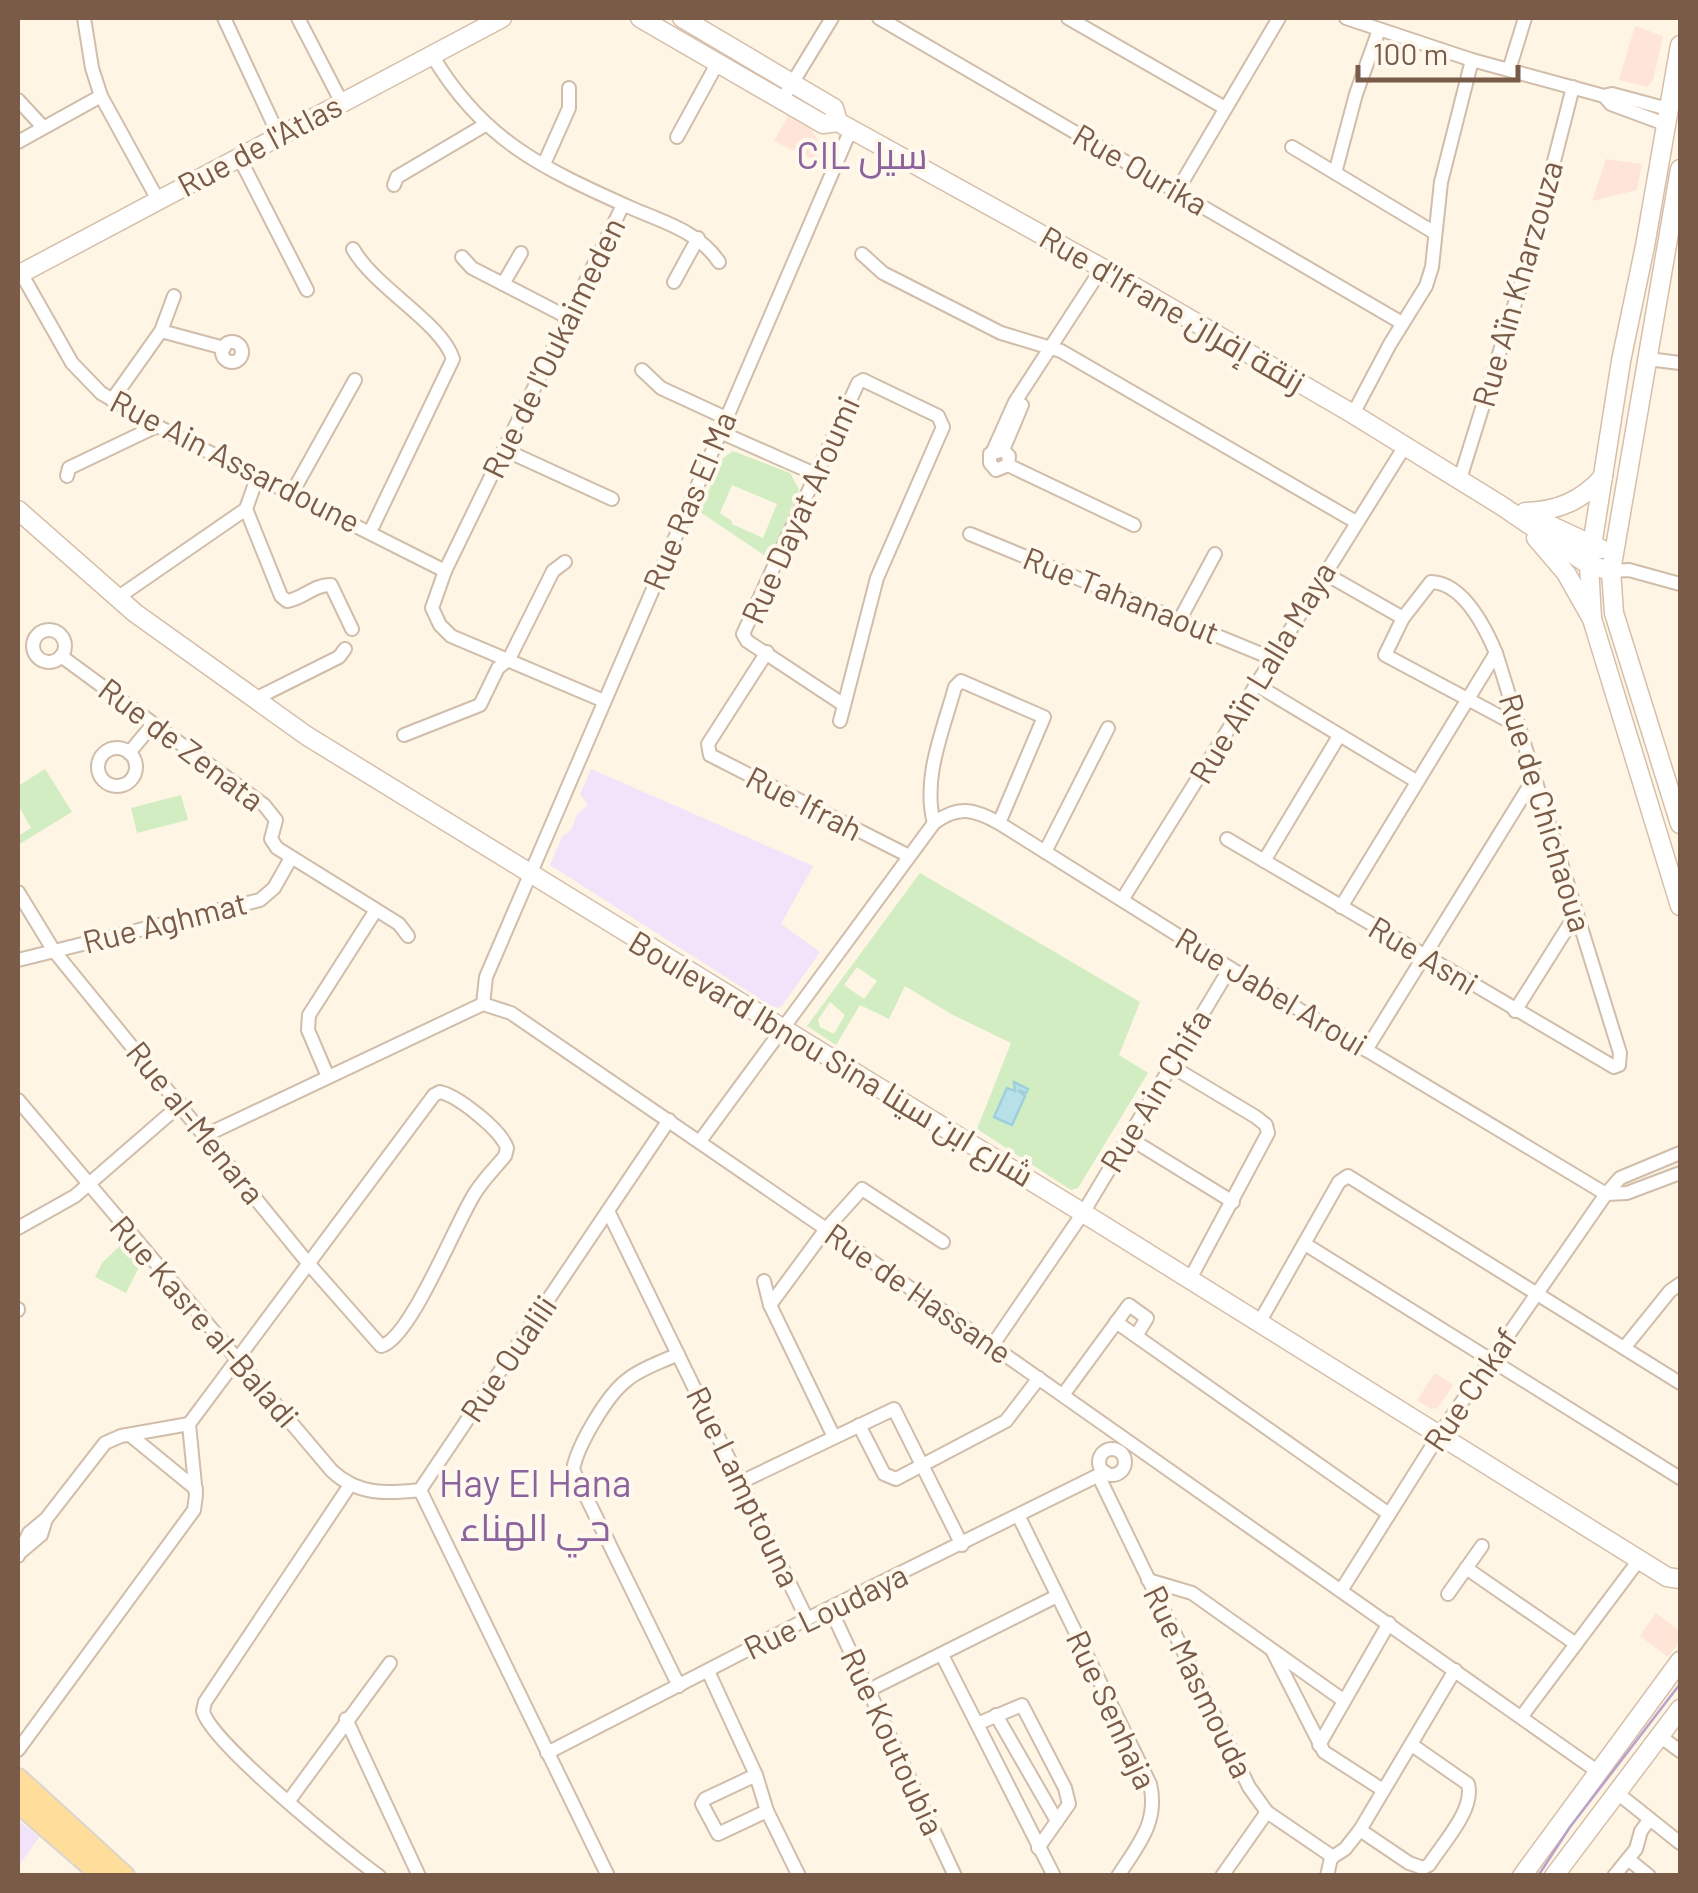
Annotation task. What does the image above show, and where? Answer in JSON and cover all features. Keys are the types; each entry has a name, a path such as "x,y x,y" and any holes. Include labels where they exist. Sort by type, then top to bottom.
{"main road":[{"name":"Rue de l'Atlas","path":"19,274 502,18"},
{"name":"Rue d'Ifrane زنقة إفران","path":"640,18 823,124 844,125 1102,268 1590,556 1618,565"},
{"name":"Rue d'Ifrane زنقة إفران","path":"682,18 834,108 844,125"},
{"path":"1592,619 1590,556 1620,361 1645,246 1680,45"},
{"path":"1680,170 1648,360 1614,612 1680,824"},
{"path":"1513,511 1555,509 1578,500 1604,477"},
{"name":"Boulevard Ibnou Sina شارع ابن سينا","path":"18,510 116,598 253,700 1190,1279 1677,1587"},
{"path":"1513,511 1566,573 1592,619 1680,906"},
{"path":"1522,1876 1680,1661"},
{"path":"1554,1876 1680,1710"},
{"path":"18,1779 124,1876"},
{"path":"18,1802 103,1876"}],"street":[{"path":"84,18 100,96 158,200"},
{"path":"224,18 280,136"},
{"path":"298,18 342,103"},
{"path":"782,100 832,18"},
{"name":"Rue Ourika","path":"879,18 1402,322"},
{"path":"1068,18 1225,108"},
{"path":"1177,191 1278,18"},
{"path":"1346,18 1472,60 1604,96 1612,94 1667,116"},
{"path":"1509,70 1525,18"},
{"path":"1335,173 1356,94 1379,30"},
{"name":"Rue de l'Oukaimeden","path":"432,56 460,98 485,126 521,152 624,205 445,571 432,608 440,625 452,636 509,659"},
{"path":"1353,414 1402,322 1426,286 1450,138 1472,60"},
{"path":"678,137 718,62"},
{"path":"544,164 569,108 569,88"},
{"name":"Rue Aïn Kharzouza","path":"1460,480 1526,269 1572,88"},
{"path":"18,142 100,96"},
{"path":"18,100 42,128"},
{"name":"Rue Ras El Ma","path":"483,1004 486,977 726,418 844,125"},
{"path":"394,185 398,177 485,126"},
{"path":"1292,147 1435,233"},
{"path":"239,157 278,244 307,290"},
{"path":"624,205 698,238 718,262"},
{"path":"674,282 698,238"},
{"path":"353,250 368,272 436,333 453,359 370,532"},
{"path":"504,284 521,253"},
{"path":"862,254 883,273 1001,332 1031,344 1050,346 1356,522"},
{"path":"462,257 472,268 569,318"},
{"path":"1102,268 1050,346 1018,403 998,450 1009,456 1008,465 1134,526"},
{"name":"Rue Ain Assardoune","path":"19,274 72,363 112,400 156,426 445,571"},
{"path":"112,400 162,330 174,296"},
{"path":"162,330 224,348"},
{"path":"1648,360 1680,363"},
{"path":"642,370 661,388 726,418"},
{"path":"292,493 356,380"},
{"name":"Rue Dayat Aroumi","path":"868,381 940,419 942,427 877,578 844,704 743,634 858,383 868,381"},
{"path":"67,476 69,468 156,426"},
{"path":"720,432 815,474"},
{"name":"Rue Aïn Lalla Maya","path":"1122,900 1404,446"},
{"path":"505,450 612,499"},
{"path":"116,598 246,509 258,475"},
{"path":"246,509 281,596 287,601 294,600 324,584 331,585 352,629"},
{"name":"Rue Tahanaout","path":"970,534 1272,658"},
{"path":"1179,621 1215,554"},
{"path":"404,735 480,705 498,668 509,659 553,572 565,562"},
{"path":"1618,565 1680,584"},
{"path":"1324,573 1402,618 1384,656 1518,726"},
{"name":"Rue de Chichaoua","path":"1402,618 1426,587 1436,581 1471,608 1496,653 1620,1053 1620,1065"},
{"path":"253,700 339,657 345,650"},
{"name":"Rue Ifrah","path":"766,652 708,744 709,752 715,759 909,856"},
{"path":"1341,908 1496,653"},
{"name":"Rue de Zenata","path":"62,656 264,805 276,820 273,843 291,858"},
{"path":"509,659 604,702"},
{"path":"700,1141 934,823 929,805 931,776 956,683 964,681 1044,716 999,823"},
{"path":"1255,684 1416,781"},
{"path":"840,722 844,704"},
{"path":"129,753 153,724"},
{"path":"1046,852 1108,728"},
{"path":"1264,861 1339,736"},
{"path":"1366,1050 1534,780"},
{"name":"Rue Jabel Aroui","path":"934,823 960,810 980,813 999,823 1230,968 1606,1194"},
{"name":"Rue Asni","path":"1227,840 1608,1066 1620,1065"},
{"path":"291,858 399,924 408,936"},
{"name":"Rue Aghmat","path":"18,960 260,900 274,888 291,858"},
{"name":"Rue al-Menara","path":"18,892 54,951 308,1262 381,1346 392,1342 425,1292 476,1190 505,1156 504,1139 452,1095 440,1092 308,1262"},
{"path":"328,1077 308,1030 309,1014 376,910"},
{"path":"1515,1010 1576,914"},
{"name":"Rue Ain Chifa","path":"992,1346 1083,1213 1230,968"},
{"path":"206,1135 483,1004"},
{"name":"Rue de Hassane","path":"483,1004 529,1024 700,1141 1064,1395 1124,1446 1342,1589 1597,1771"},
{"path":"1171,1066 1266,1126 1267,1140 1190,1279"},
{"name":"Rue Kasre al-Baladi","path":"18,1100 237,1360 332,1470 350,1485"},
{"path":"18,1228 66,1202 180,1104"},
{"name":"Rue Oualili","path":"420,1490 669,1120"},
{"path":"1128,1138 1233,1202"},
{"path":"1606,1194 1620,1178 1680,1153"},
{"path":"1606,1194 1626,1193 1680,1173"},
{"path":"1260,1323 1339,1182 1348,1176 1680,1383"},
{"path":"770,1305 826,1229 862,1189 944,1242"},
{"name":"Rue Chkaf","path":"1342,1589 1439,1435 1606,1194"},
{"name":"Rue Lamptouna","path":"608,1211 808,1619"},
{"path":"1305,1244 1680,1478"},
{"path":"20,1553 29,1533 46,1519 98,1449 112,1439 189,1424 308,1262"},
{"path":"764,1282 770,1305 834,1437"},
{"path":"1624,1348 1680,1284"},
{"path":"1064,1395 1126,1329 1147,1318 1127,1306 1126,1329"},
{"path":"1126,1329 1389,1514"},
{"name":"Rue Lamptouna","path":"678,1354 623,1382 593,1426 575,1458 573,1470 679,1686"},
{"path":"859,1425 888,1479 896,1479 1006,1420 1039,1378"},
{"path":"741,1482 894,1409 962,1545"},
{"path":"18,1750 188,1518 196,1501 189,1424"},
{"path":"130,1435 196,1489"},
{"path":"1102,1475 1099,1462 1104,1452 1124,1446"},
{"name":"Rue Loudaya","path":"547,1753 1102,1475"},
{"name":"Rue Masmouda","path":"1102,1475 1240,1770 1268,1812 1333,1857"},
{"path":"379,1876 288,1802 211,1728 203,1711 205,1702 350,1485 384,1492 420,1490 608,1876"},
{"name":"Rue Senhaja","path":"1019,1517 1154,1798 1154,1813 1146,1834 1118,1876"},
{"path":"1448,1594 1482,1546"},
{"path":"1522,1716 1639,1560"},
{"path":"1466,1568 1576,1644"},
{"path":"1148,1580 1192,1594 1343,1700"},
{"name":"Rue Senhaja","path":"867,1691 1057,1596"},
{"name":"Rue Koutoubia","path":"830,1608 955,1876"},
{"path":"1319,1745 1389,1623"},
{"path":"1272,1649 1319,1745 1335,1762 1383,1790"},
{"path":"942,1656 1054,1876"},
{"path":"288,1802 390,1663"},
{"path":"1327,1876 1333,1857 1360,1830 1455,1670"},
{"path":"708,1671 799,1876"},
{"path":"977,1724 1016,1706 1024,1707 1070,1800 1038,1848"},
{"path":"996,1715 1057,1821"},
{"path":"346,1718 419,1876"},
{"path":"1660,1736 1680,1751"},
{"path":"1360,1830 1422,1868 1429,1865 1466,1807 1470,1792 1464,1781 1412,1745"},
{"path":"756,1774 705,1798 702,1804 718,1834 768,1811"},
{"path":"1616,1792 1680,1843"},
{"path":"1222,1876 1268,1812"},
{"path":"1614,1876 1636,1849 1641,1830 1650,1819"},
{"path":"1628,1859 1649,1876"}],"shaded area":[{"path":"1635,26 1663,36 1653,80 1647,87 1619,80"},
{"path":"788,116 811,129 817,138 820,150 816,161 774,141"},
{"path":"1606,159 1642,164 1637,190 1592,201"},
{"path":"591,769 813,866 781,924 820,952 781,1007 774,1008 550,865 562,837 588,805 580,794"},
{"path":"1435,1373 1453,1385 1438,1408 1431,1409 1417,1400"},
{"path":"1656,1613 1680,1631 1680,1641 1668,1657 1640,1636"},
{"path":"18,1820 39,1837 18,1867"}],"green space":[{"path":"733,451 790,473 799,489 770,559 700,512 722,459","holes":["732,485 777,504 763,538 732,524 720,513"]},
{"path":"45,769 72,812 18,845 18,836 31,828 18,805 18,786"},
{"path":"181,795 188,820 137,833 131,808"},
{"path":"920,873 1140,1002 1119,1055 1148,1073 1078,1188 1071,1190 977,1129 1011,1043 905,986 889,1019 860,1005 836,1045 807,1026","holes":["857,967 877,981 864,999 844,985","830,1002 845,1015 834,1034 820,1027 818,1020"]},
{"path":"123,1243 141,1263 126,1293 95,1277 102,1263"}],"water":[{"path":"1014,1082 1028,1089 1026,1093 1018,1090 1025,1096 1012,1125 994,1117 1007,1088 1015,1091"}],"tram line":[{"path":"1538,1876 1570,1827 1680,1684"}],"district":[{"name":"CIL سيل","path":"862,156"},
{"name":"Hay El Hana حي الهناء","path":"535,1506"}]}
